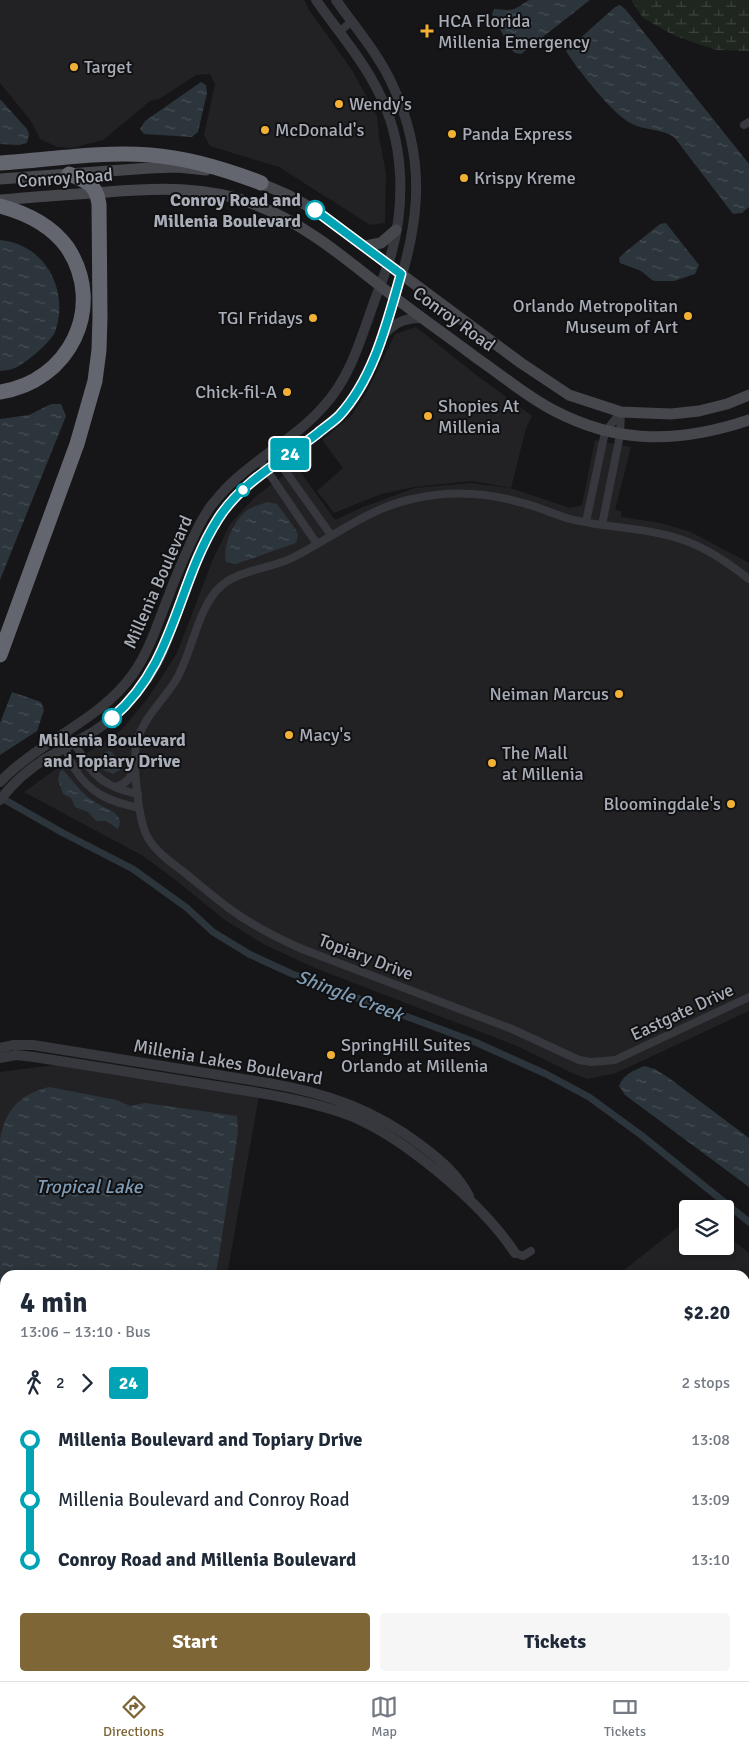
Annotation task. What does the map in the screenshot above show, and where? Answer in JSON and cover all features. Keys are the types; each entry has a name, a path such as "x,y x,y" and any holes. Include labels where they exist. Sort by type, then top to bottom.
{"highway":[{"path":"0,163 101,156 149,155 194,161 226,169 261,183"},
{"path":"0,655 77,444 95,381 99,350 100,317 99,204 97,192 90,184 69,174"},
{"path":"0,206 25,214 49,228 67,248 79,273 83,295 82,312 77,333 69,350 52,369 30,384 0,392"}],"main road":[{"name":"Conroy Road","path":"0,179 178,167 233,175 261,183 315,210 569,395 621,412 670,414 699,411 727,404 749,395"},
{"name":"Conroy Road","path":"0,200 97,192 168,189 198,190 226,196 253,204 305,229 422,318 527,394 553,410 605,432 648,438 704,433 749,420"},
{"path":"365,246 381,243 396,230"}],"street":[{"name":"Millenia Boulevard","path":"0,782 27,758 101,709 129,680 148,649 199,525 214,502 232,482 304,427 325,406 340,386 354,359 388,264 401,205 401,181 388,112 379,92 316,0"},
{"name":"Millenia Boulevard","path":"0,800 33,767 109,721 127,704 142,686 164,649 207,537 219,517 232,501 267,470 338,417 359,389 373,360 412,236 416,206 414,157 410,134 393,85 336,0"},
{"path":"339,32 351,22"},
{"path":"346,42 359,33"},
{"path":"382,336 392,326 402,320 422,318"},
{"path":"586,522 605,432 621,412"},
{"path":"602,525 620,435 621,412"},
{"path":"271,452 331,535"},
{"path":"260,460 317,544"},
{"name":"Topiary Drive","path":"628,1054 615,1060 602,1062 579,1060 512,1029 284,941 232,910 163,856 149,840 143,830 139,808 135,750 141,731 183,667 212,595 229,580 283,562 380,509 410,500 447,494 494,496 517,501 570,519 678,538 716,556 749,578"},
{"path":"63,734 74,742 97,776 115,787 138,794"},
{"path":"63,734 64,748 81,777 94,790 111,800 139,808"},
{"name":"Topiary Drive","path":"115,787 127,782 131,777 135,761"},
{"name":"Eastgate Drive","path":"628,1054 749,997"},
{"name":"Millenia Lakes Boulevard","path":"0,1048 13,1045 33,1045 294,1087 336,1099 378,1116 402,1130 450,1169 461,1182 472,1202"},
{"name":"Millenia Lakes Boulevard","path":"0,1058 16,1056 34,1057 274,1095 342,1112 402,1144 429,1165 472,1202 515,1253"},
{"path":"515,1253 523,1256 531,1251"}],"shaded area":[{"path":"0,0 304,0 309,10 352,70 377,116 386,173 385,223 370,225 279,167 210,146 204,135 215,84 210,74 196,75 159,99 150,101 103,140 72,148 57,147 40,139 31,121 0,83"},
{"path":"416,327 532,416 526,428 511,488 472,481 414,487 381,494 334,513 317,491 343,468 322,440 352,415 367,391 395,334"},
{"name":"The Mall at Millenia","path":"595,440 631,447 615,510 621,511 621,517 661,523 691,532 749,563 749,1011 616,1073 588,1079 517,1046 315,968 265,945 225,920 143,856 24,792 53,771 92,750 122,729 148,698 177,653 213,559 230,524 255,497 296,466 335,520 363,507 415,488 471,483 510,488 570,508 582,505"},
{"name":"Tropical Lake","path":"55,1065 259,1096 228,1270 0,1270 0,1072"},
{"path":"679,1226 679,1255 734,1255 734,1241 749,1253 749,1270 624,1270"}],"green space":[{"path":"631,0 749,0 749,51 716,50 675,36 643,18"}],"water":[{"path":"529,0 590,0 521,54 515,53 510,48 492,14 494,9 512,9"},
{"path":"620,5 626,10 749,164 749,207 742,213 733,214 674,137 664,132 635,126 622,118 587,80 566,51 615,7"},
{"path":"201,82 206,85 207,93 198,132 192,137 144,134 140,129 145,121"},
{"path":"0,99 27,129 29,134 27,143 19,145 0,144"},
{"path":"666,223 699,265 695,274 674,281 655,281 641,271 620,263 619,258 624,253 660,224"},
{"path":"0,240 16,243 30,250 41,260 50,272 56,285 59,300 59,316 55,332 48,342 20,365 12,369 0,371"},
{"path":"51,404 61,404 66,416 0,580 0,419 29,415"},
{"path":"268,502 277,504 296,530 298,535 296,543 236,564 226,562 225,555 228,540 239,519 249,509"},
{"path":"12,692 41,702 44,710 37,731 0,755 0,723"},
{"path":"108,751 121,760 120,770 113,774 104,770 101,762 102,754"},
{"path":"63,770 89,798 117,815 120,822 118,829 106,821 96,821 88,812 75,807 71,798 63,794 58,780 60,771"},
{"path":"644,1066 655,1069 669,1078 749,1138 749,1187 625,1095 619,1086 621,1082 629,1073"},
{"name":"Tropical Lake","path":"49,1087 117,1100 130,1106 145,1103 237,1116 238,1132 217,1270 0,1270 0,1140 2,1129 10,1112 16,1105 22,1099"}],"waterway":[{"name":"Shingle Creek","path":"0,797 63,833 133,869 187,908 213,932 249,954 290,973 475,1042 546,1074 589,1097 641,1135 749,1222"}],"bus line":[{"name":"24","path":"112,718 135,695 146,681 158,660 207,537 219,517 232,501 252,482 338,417 359,389 373,360 401,274 315,210"}],"place":[{"name":"HCA Florida Millenia Emergency","path":"427,31"},
{"name":"Target","path":"74,67"},
{"name":"Wendy's","path":"339,104"},
{"name":"McDonald's","path":"265,130"},
{"name":"Panda Express","path":"452,134"},
{"name":"Krispy Kreme","path":"464,178"},
{"name":"Conroy Road and Millenia Boulevard","path":"315,210"},
{"name":"Orlando Metropolitan Museum of Art","path":"688,316"},
{"name":"TGI Fridays","path":"313,318"},
{"name":"Chick-fil-A","path":"287,392"},
{"name":"Shopies At Millenia","path":"428,416"},
{"name":"Neiman Marcus","path":"619,694"},
{"name":"Millenia Boulevard and Topiary Drive","path":"112,718"},
{"name":"Macy's","path":"289,735"},
{"name":"The Mall at Millenia","path":"492,763"},
{"name":"Bloomingdale's","path":"731,804"},
{"name":"SpringHill Suites Orlando at Millenia","path":"331,1055"}]}
